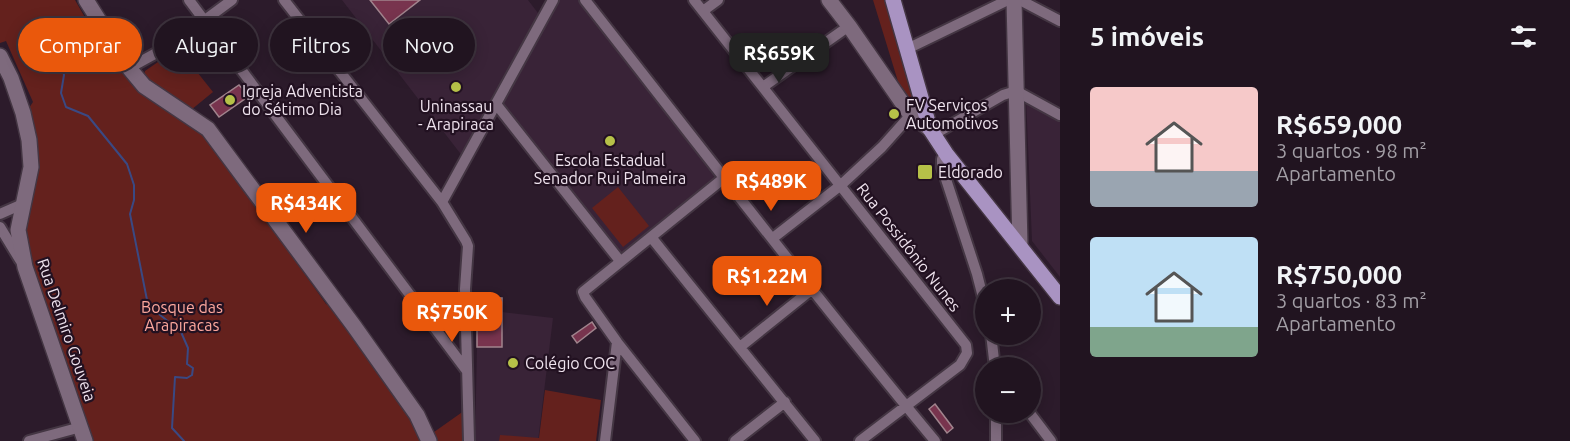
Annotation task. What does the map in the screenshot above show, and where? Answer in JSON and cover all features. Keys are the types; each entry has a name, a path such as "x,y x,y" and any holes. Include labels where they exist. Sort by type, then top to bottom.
{"main road":[{"path":"893,0 931,132 1060,297"}],"street":[{"path":"86,0 97,18"},
{"path":"189,0 203,18"},
{"path":"208,18 232,0"},
{"path":"284,0 441,202 468,246 465,288 469,441"},
{"path":"441,202 553,0"},
{"path":"585,0 773,238 811,290 935,441"},
{"name":"Rua Possidônio Nunes","path":"694,0 966,345 967,353 960,365 906,406"},
{"path":"703,11 718,0"},
{"path":"829,0 910,114 931,132 1003,95 1016,91 1060,115"},
{"path":"907,49 1008,0"},
{"path":"1014,0 1020,245"},
{"path":"1020,0 1060,21"},
{"path":"763,87 849,26"},
{"name":"Rua Delmiro Gouveia","path":"0,56 5,79 23,113 29,140 31,168 18,230 25,267 83,434"},
{"path":"132,72 144,86 208,129 354,326 417,415 429,441"},
{"path":"244,72 467,371"},
{"path":"773,238 841,185 882,147 922,103"},
{"path":"496,104 620,261"},
{"path":"947,155 942,159 942,167 978,279"},
{"path":"695,441 617,342 583,292 724,178"},
{"path":"0,214 25,203"},
{"path":"0,227 25,267"},
{"path":"651,237 814,441"},
{"path":"740,347 811,290"},
{"path":"605,441 617,342"},
{"path":"735,441 785,402"},
{"path":"860,441 906,406"},
{"path":"996,423 996,441"},
{"path":"1037,423 1051,441"},
{"path":"29,441 83,434"}],"shaded area":[{"name":"Uninassau - Arapiraca","path":"342,0 528,0 541,17 463,157 397,72 475,72 475,18 383,18 383,53 371,38 371,18 356,18"},
{"name":"Escola Estadual Senador Rui Palmeira","path":"553,0 585,0 724,178 620,261 496,104"},
{"path":"1026,98 1060,117 1060,277 1032,241"},
{"name":"Colégio COC","path":"502,312 553,318 538,441 475,441 477,347 502,347"}],"green space":[{"name":"Bosque das Arapiracas","path":"0,0 75,0 85,18 18,18 18,68 6,41 0,43"},
{"path":"873,0 893,0 917,107 900,88"},
{"path":"154,65 154,72 197,72 213,92 191,110 148,82 144,75 145,71"},
{"name":"Bosque das Arapiracas","path":"20,72 124,72 142,91 202,129 326,304 332,306 412,416 425,441 94,441 32,268 23,236 29,108 33,102"},
{"path":"618,187 649,226 623,247 592,208"},
{"path":"545,390 601,400 596,441 499,441 500,435 539,438"},
{"path":"468,408 469,441 429,441 427,437"}],"building":[{"path":"370,0 420,0 397,18 384,18"},
{"name":"Igreja Adventista do Sétimo Dia","path":"239,85 249,96 219,117 210,105"},
{"path":"477,298 502,298 502,347 477,347"},
{"path":"592,322 596,328 577,343 572,336"},
{"path":"935,404 953,428 947,433 929,409"}],"waterway":[{"path":"63,72 61,93 66,107 88,116 127,164 134,185 134,200 130,214 148,305 181,332 188,348 187,364 193,368 192,375 187,378 175,377 172,428 184,441"}],"place":[{"name":"Uninassau - Arapiraca","path":"456,87"},
{"name":"Igreja Adventista do Sétimo Dia","path":"230,100"},
{"name":"FV Serviços Automotivos","path":"894,114"},
{"name":"Escola Estadual Senador Rui Palmeira","path":"610,141"},
{"name":"Eldorado","path":"925,172"},
{"name":"Colégio COC","path":"513,363"}]}
